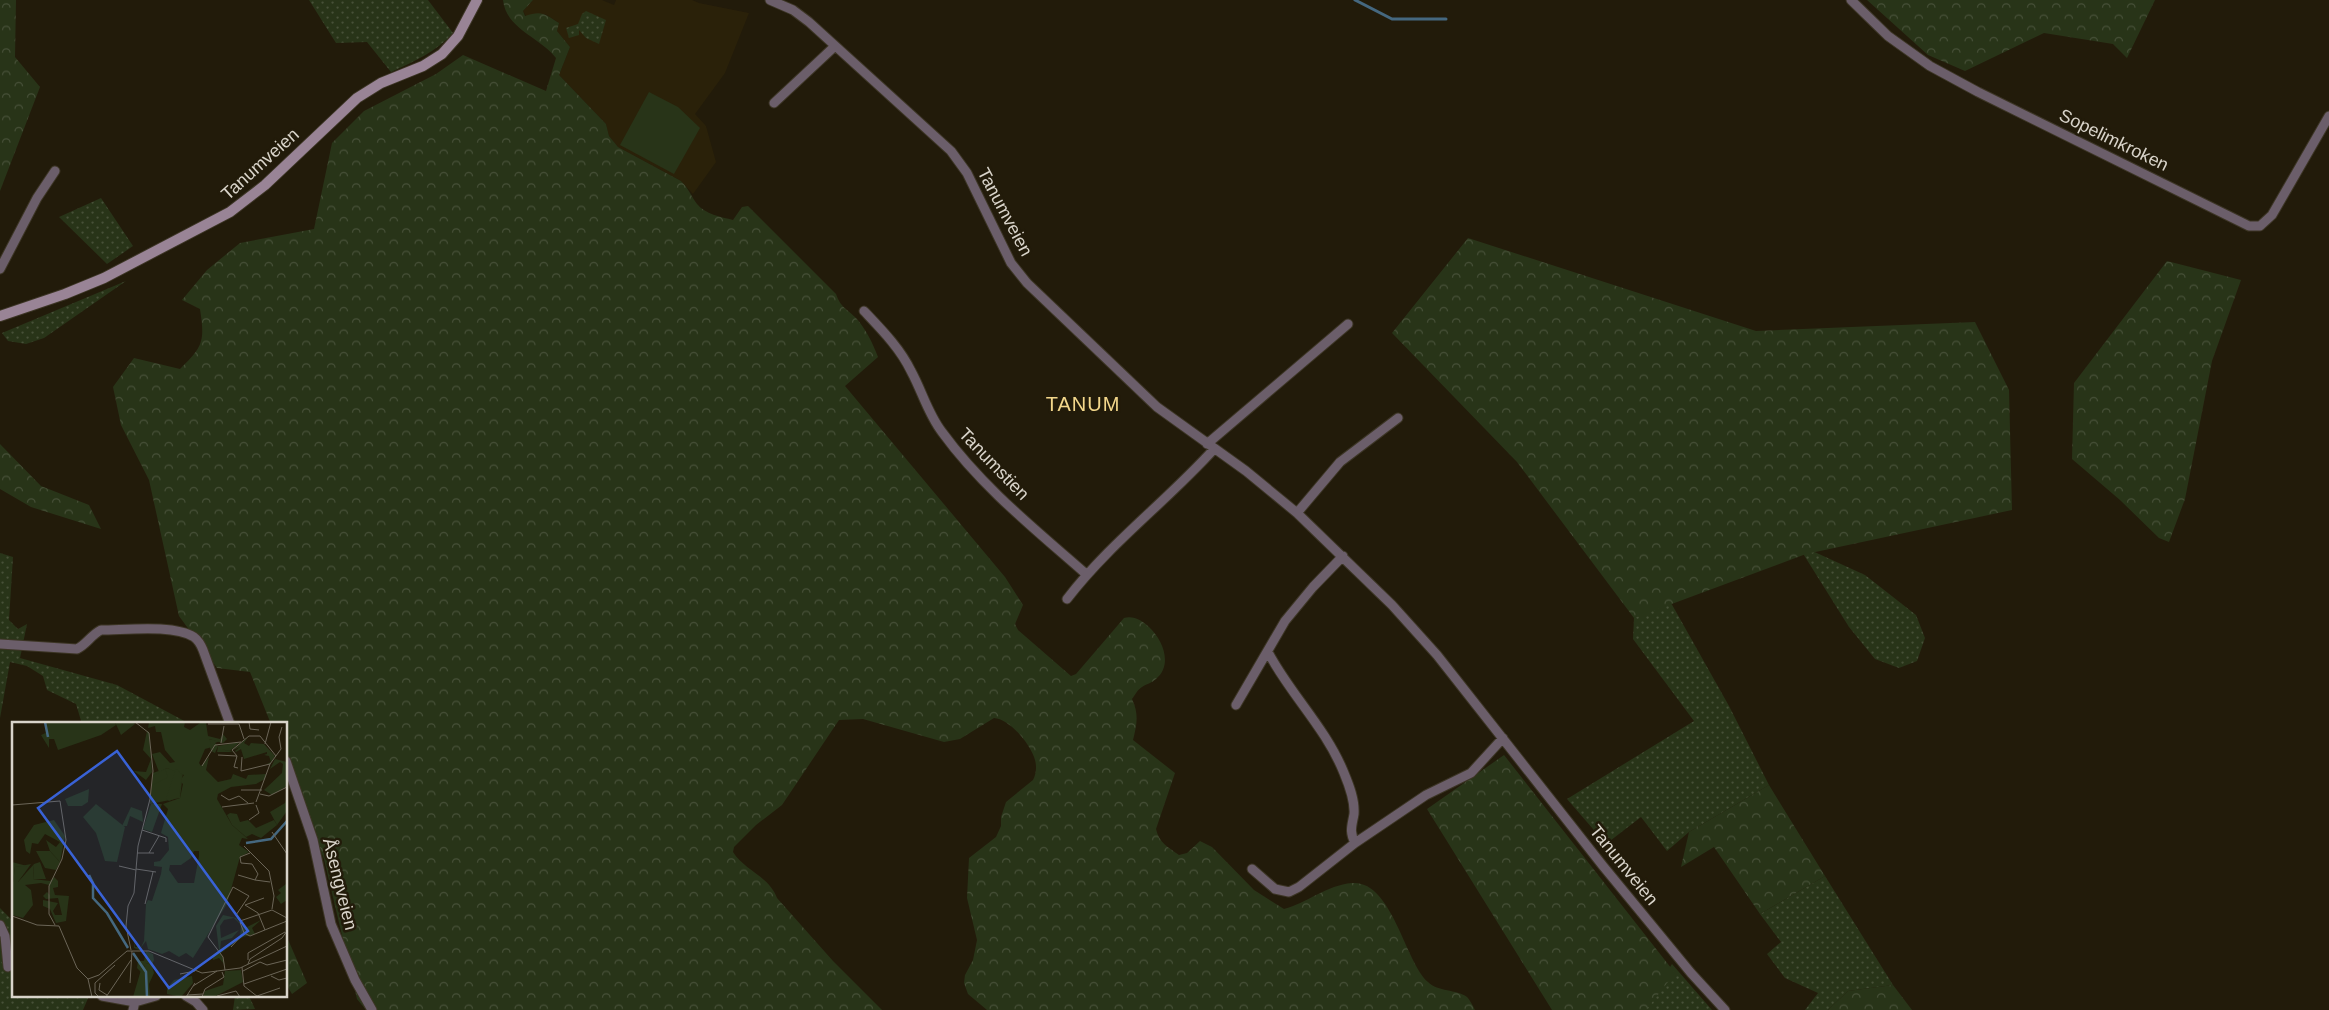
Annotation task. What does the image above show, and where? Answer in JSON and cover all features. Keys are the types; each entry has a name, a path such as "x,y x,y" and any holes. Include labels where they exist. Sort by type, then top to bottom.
{"main road":[{"name":"Tanumveien","path":"0,316 65,294 104,278 230,212 265,185 357,98 381,83 423,66 446,50 458,36 477,0"}],"street":[{"name":"Tanumveien","path":"770,0 793,10 951,151 967,173 1011,263 1027,283 1157,407 1246,471 1297,513 1343,556 1422,638 1603,866 1725,1010"},
{"name":"Sopelimkroken","path":"1851,0 1888,36 1930,66 1978,92 2249,226 2260,226 2272,216 2329,116"},
{"path":"774,103 834,47"},
{"path":"0,269 37,198 56,171"},
{"name":"Tanumstien","path":"864,311 889,338 910,368 940,430 959,455 995,492 1086,574"},
{"path":"1067,599 1086,574 1136,523 1194,470 1210,446 1348,324"},
{"path":"1297,513 1340,462 1398,418"},
{"path":"1236,705 1285,621 1313,587 1343,556"},
{"path":"0,644 78,649 84,646 93,634 101,630 173,631 190,635 197,639 203,650 229,722"},
{"path":"1268,652 1277,669 1324,735 1343,771 1351,793 1354,813 1350,827 1355,843"},
{"path":"1252,869 1275,889 1289,892 1299,887 1355,843 1426,795 1471,773 1503,738"},
{"name":"Åsengveien","path":"288,767 313,840 331,924 355,980 372,1010"},
{"path":"0,924 5,936 7,968"},
{"path":"108,998 134,1006 152,998"},
{"path":"189,998 203,1010"}],"shaded area":[{"path":"533,0 602,0 614,5 616,0 692,0 749,13 725,73 695,114 706,126 716,162 693,194 681,181 618,147 609,136 606,124 559,75 570,47 557,31 559,23 545,14 526,16 523,11"}],"green space":[{"path":"0,0 16,0 15,57 40,87 0,191"},
{"path":"309,0 428,0 453,33 432,51 391,72 367,42 336,43"},
{"path":"503,0 533,0 523,11 525,16 540,13 559,23 557,31 570,47 559,75 606,124 609,136 618,147 681,181 697,204 709,213 733,220 742,207 748,206 836,294 842,305 860,322 878,357 845,386 1005,577 1023,605 1015,624 1018,630 1071,676 1076,674 1124,618 1138,619 1154,632 1162,645 1165,660 1164,667 1153,682 1141,688 1132,699 1137,719 1133,740 1175,773 1156,829 1159,838 1164,844 1179,855 1187,853 1200,841 1212,847 1254,890 1284,909 1343,884 1366,885 1377,894 1387,907 1419,971 1428,982 1437,987 1463,994 1475,1010 987,1010 968,994 964,983 965,975 973,960 977,940 967,898 969,858 996,837 1001,826 1001,817 1006,802 1033,780 1036,768 1033,754 1019,734 1007,723 994,718 960,739 944,742 863,719 839,720 782,805 756,825 734,847 733,852 738,859 768,884 777,898 833,961 882,1010 366,1010 357,999 324,859 288,769 288,722 270,722 250,672 217,668 179,616 149,480 121,425 113,387 134,358 180,369 194,355 202,336 200,309 182,300 207,270 240,243 314,229 332,143 364,111 436,74 463,55 546,91 556,58 517,26 505,10"},
{"path":"1867,0 2155,0 2127,58 2113,44 2044,33 1965,71 1928,55"},
{"path":"586,11 606,20 599,44 586,38 579,30 579,35 569,38 566,28 578,24 582,14"},
{"path":"649,92 678,107 700,128 674,174 620,145"},
{"path":"101,198 133,246 107,264 59,217"},
{"path":"1468,238 1756,331 1975,322 2009,390 2012,510 1806,554 1634,618 1517,462 1392,333"},
{"path":"2167,261 2241,280 2212,361 2185,499 2169,542 2159,538 2120,500 2072,459 2074,383"},
{"path":"126,281 44,338 26,344 8,341 2,333"},
{"path":"0,444 41,486 89,505 101,529 31,507 0,489"},
{"path":"1797,544 1865,575 1916,615 1925,638 1917,661 1899,668 1875,659 1849,627"},
{"path":"0,553 13,557 9,620 18,629 27,624 20,658 117,685 186,722 81,722 76,704 47,690 43,676 27,666 10,662 0,718"},
{"path":"1666,594 1729,706 1769,785 1689,832 1667,851 1641,817 1606,844 1567,799 1694,721 1633,639 1634,618"},
{"path":"1504,755 1675,973 1646,1010 1552,1010 1427,809"},
{"path":"1769,785 1825,876 1760,914 1714,847 1681,867 1689,832"},
{"path":"1825,876 1893,985 1848,991 1828,1010 1805,1010 1818,993 1785,978 1767,954 1781,942 1760,914"},
{"path":"0,908 12,920 12,998 88,998 83,1010 0,1010"},
{"path":"288,940 307,983 292,994 288,987"},
{"path":"1672,964 1712,1010 1643,1010"},
{"path":"1893,985 1912,1010 1828,1010 1848,991"},
{"path":"235,998 250,998 255,1009 233,1010"}],"waterway":[{"path":"1355,0 1392,19 1446,19"}],"district":[{"name":"TANUM","path":"1083,404"}]}
